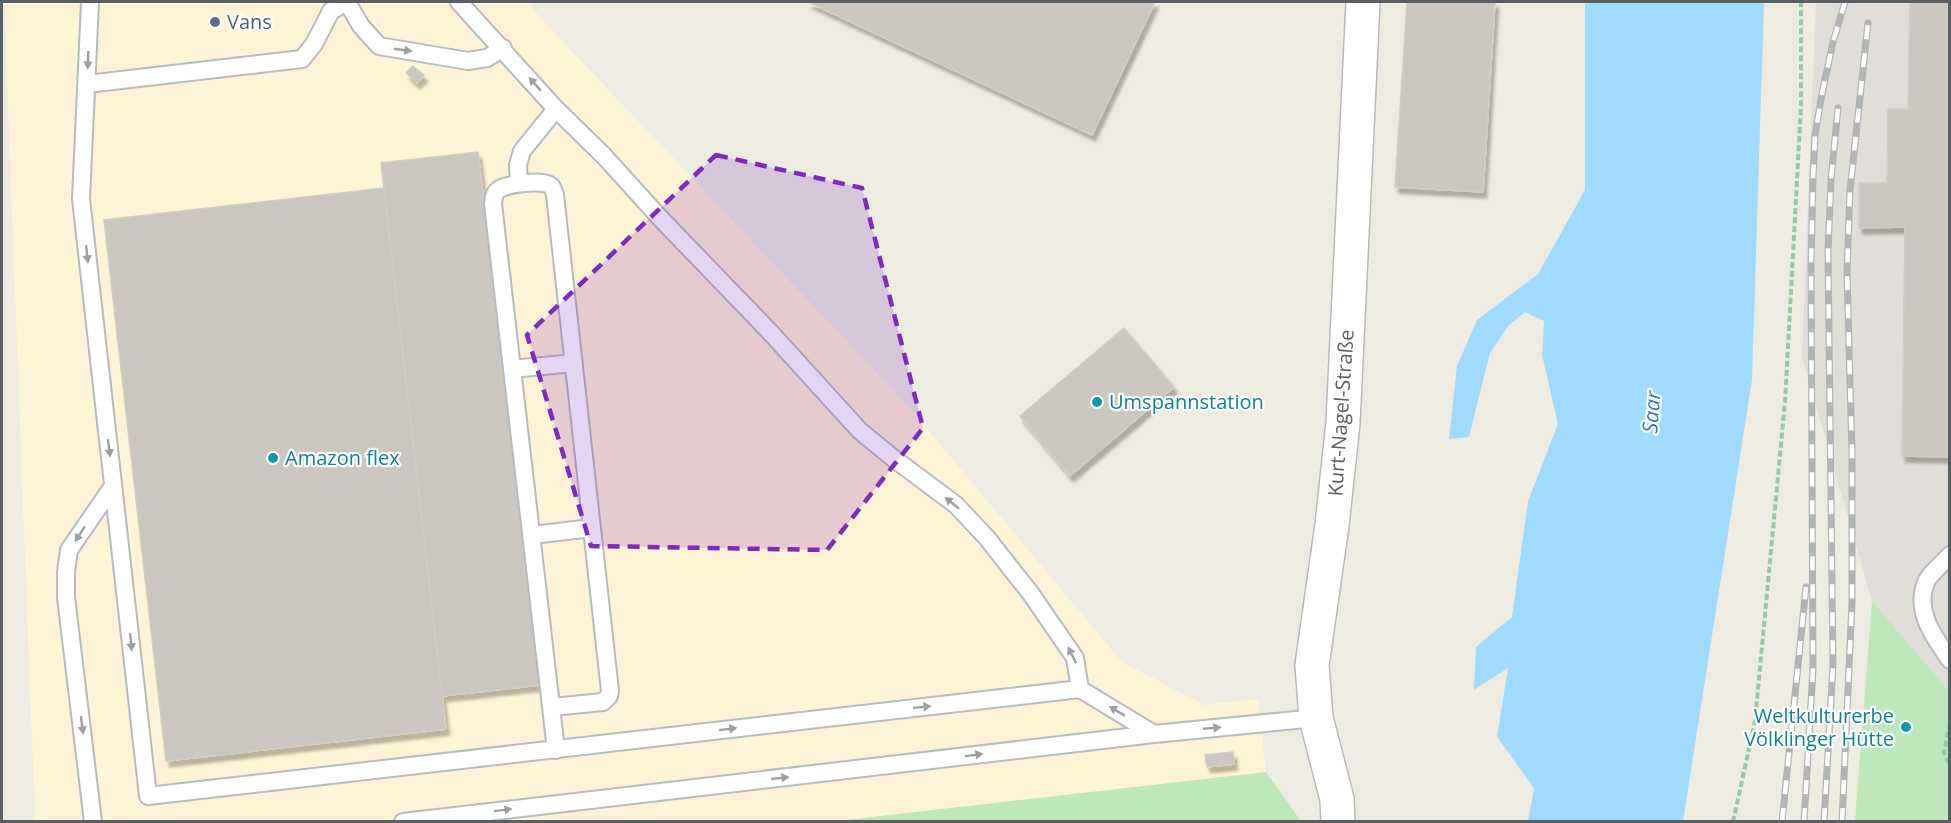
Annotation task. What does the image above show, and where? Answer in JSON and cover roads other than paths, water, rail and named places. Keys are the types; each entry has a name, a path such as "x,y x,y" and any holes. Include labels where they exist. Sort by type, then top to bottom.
{"street":[{"name":"Kurt-Nagel-Straße","path":"1338,822 1337,799 1316,718 1312,665 1332,525 1343,423 1363,2"}],"lane":[{"path":"90,2 81,199 148,796 1080,689 1154,734"},
{"path":"87,84 302,59 314,44 329,6 347,2 361,26 379,46 468,61 487,58 503,48"},
{"path":"459,2 556,108 770,332 860,431 956,505 987,538 1031,594 1075,658 1080,689"},
{"path":"519,183 518,165 522,151 556,108"},
{"path":"552,707 603,702 609,696 610,691 555,195 548,184 519,183 499,189 494,195 493,204 552,707 555,750"},
{"path":"512,369 574,363"},
{"path":"93,822 66,597 66,572 69,550 113,486"},
{"path":"532,535 592,528"},
{"path":"1950,555 1927,580 1922,604 1929,628 1950,660"},
{"path":"403,822 1154,734 1316,718"}],"water":[{"name":"Saar","path":"1585,2 1764,2 1752,380 1683,821 1528,821 1534,788 1497,737 1508,668 1474,690 1476,647 1512,617 1528,501 1558,424 1542,355 1544,321 1525,312 1508,326 1490,353 1469,437 1449,439 1457,366 1477,320 1538,274 1585,190"}],"railway":[{"path":"1804,822 1813,669 1811,267 1815,135 1833,42 1845,2"},
{"path":"1842,822 1852,603 1852,454 1847,272 1850,190 1868,23"},
{"path":"1824,822 1833,665 1828,251 1831,180 1838,108"},
{"path":"1782,822 1806,587"}],"place":[{"name":"Vans","path":"215,22"},
{"name":"Umspannstation","path":"1097,402"},
{"name":"Amazon flex","path":"273,458"},
{"name":"Weltkulturerbe Völklinger Hütte","path":"1906,727"}]}
